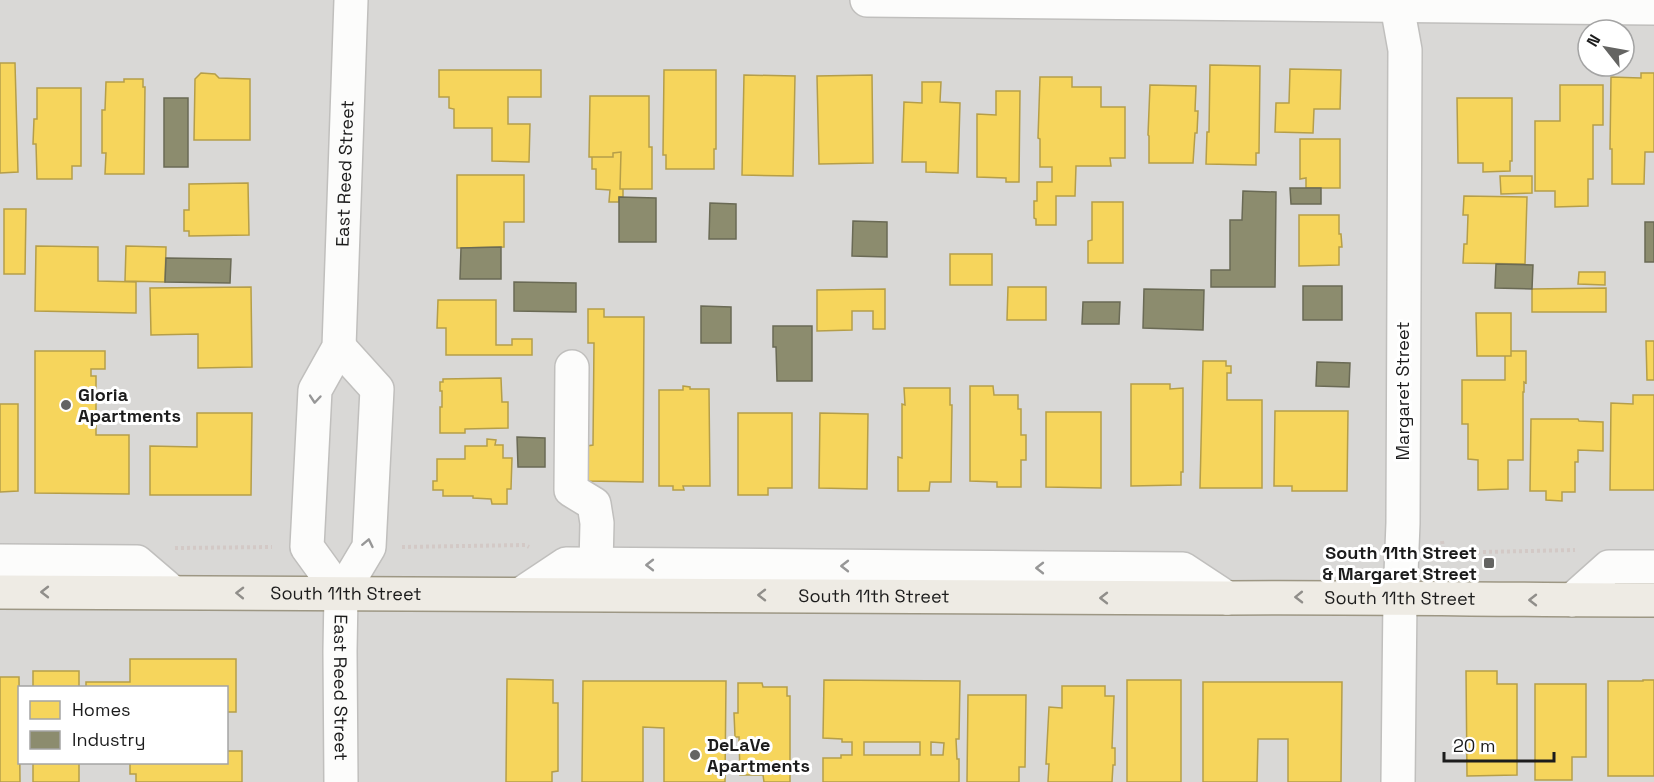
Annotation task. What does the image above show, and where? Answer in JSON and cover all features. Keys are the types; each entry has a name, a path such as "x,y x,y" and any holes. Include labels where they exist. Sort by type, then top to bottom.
{"main road":[{"name":"South 11th Street","path":"0,592 1654,600"}],"street":[{"name":"East Reed Street","path":"341,594 307,547 315,390 339,347 351,0"},
{"path":"867,0 1396,2 1654,8"},
{"name":"Margaret Street","path":"1396,2 1405,50 1403,523 1398,782"},
{"name":"East Reed Street","path":"339,347 377,389 369,547 341,594 341,782"},
{"path":"521,594 581,564 597,523 594,504 571,490 572,367"},
{"path":"0,561 137,562 172,592"},
{"name":"South 11th Street","path":"581,564 1183,568 1227,598"},
{"path":"1572,600 1609,567 1654,567"}],"path":[{"path":"1442,541 1446,563 1450,564"},
{"path":"426,547 525,545 581,564"},
{"path":"137,562 177,547 270,547"},
{"path":"1434,553 1585,550 1609,567"}],"shaded area":[{"path":"0,0 1654,0 1654,782 0,782"}],"building: Homes":[{"path":"0,63 15,63 18,172 0,173"},
{"path":"1210,65 1260,66 1259,153 1256,153 1256,165 1206,164"},
{"path":"1290,69 1341,70 1340,109 1314,109 1313,133 1275,132 1276,103 1289,103"},
{"path":"439,70 541,70 541,97 508,97 508,124 530,124 529,162 492,161 492,128 454,128 454,109 449,108 449,97 439,97"},
{"path":"664,70 716,70 714,169 666,169 666,155 663,155"},
{"path":"201,73 215,74 219,78 250,79 250,140 194,140 195,79"},
{"path":"1641,73 1654,73 1654,152 1645,152 1644,184 1612,184 1611,78 1641,78"},
{"path":"744,75 795,76 793,176 742,175"},
{"path":"872,75 873,163 819,164 817,76"},
{"path":"1040,77 1072,77 1072,87 1101,87 1101,107 1125,107 1125,158 1110,158 1111,166 1076,166 1075,196 1056,196 1056,225 1036,225 1034,218 1037,182 1052,182 1052,167 1040,167 1040,139 1038,138"},
{"path":"124,79 143,79 143,87 145,87 144,174 105,174 106,153 102,153 102,110 105,110 106,82 124,82"},
{"path":"922,82 941,82 940,102 960,103 958,173 926,172 926,162 902,162 904,102 922,103"},
{"path":"1150,85 1196,86 1195,111 1198,111 1193,163 1149,163"},
{"path":"1560,85 1603,85 1603,125 1593,125 1593,179 1588,179 1588,206 1555,207 1555,191 1535,191 1535,121 1560,121"},
{"path":"37,88 81,88 81,166 72,166 72,179 37,179 36,144 33,144 34,119 37,119"},
{"path":"996,91 1020,91 1019,182 1006,182 1006,178 977,177 977,114 996,115"},
{"path":"590,96 649,96 652,189 620,189 621,152 613,153 613,157 589,157"},
{"path":"1457,98 1512,98 1510,171 1483,172 1483,163 1458,163"},
{"path":"1300,139 1340,139 1340,188 1306,188 1306,178 1300,179"},
{"path":"621,152 620,189 623,189 623,197 619,197 619,202 609,202 610,190 596,189 596,169 592,169 592,157 613,157 613,153"},
{"path":"457,175 524,175 524,222 504,222 504,247 457,248"},
{"path":"1500,176 1532,176 1532,193 1501,194"},
{"path":"248,183 249,235 189,236 189,231 184,231 184,210 189,210 189,184"},
{"path":"1464,196 1527,197 1525,264 1463,263 1464,244 1467,244 1468,215 1463,215"},
{"path":"1092,202 1123,202 1123,263 1088,263 1088,241 1092,240"},
{"path":"4,209 26,209 25,274 4,274"},
{"path":"1299,215 1339,215 1342,247 1339,247 1339,265 1299,266"},
{"path":"36,246 98,247 98,281 136,282 136,313 35,311"},
{"path":"126,246 166,247 165,282 125,281"},
{"path":"950,254 992,254 992,285 950,285"},
{"path":"1579,272 1605,272 1605,285 1578,284"},
{"path":"251,287 252,367 198,368 198,334 151,335 150,288"},
{"path":"1008,287 1046,287 1046,320 1007,320"},
{"path":"1606,288 1606,312 1532,312 1532,289"},
{"path":"885,289 885,329 873,329 873,311 852,311 852,330 817,331 817,290"},
{"path":"438,300 496,300 496,345 512,345 512,339 532,339 532,355 446,355 446,328 437,328"},
{"path":"588,309 604,309 604,317 644,317 643,482 587,481 587,446 593,445 594,343 588,343"},
{"path":"1476,313 1511,313 1511,356 1477,356"},
{"path":"1646,341 1654,341 1654,380 1647,380"},
{"name":"Gloria Apartments","path":"35,351 105,351 105,369 91,369 91,376 96,376 96,435 129,435 129,494 35,493"},
{"path":"1511,351 1526,351 1526,383 1524,382 1523,392 1523,460 1508,460 1508,489 1478,490 1478,460 1468,459 1468,424 1462,424 1462,380 1505,380 1505,356 1511,356"},
{"path":"1203,361 1226,361 1226,366 1231,366 1231,373 1227,373 1227,400 1262,400 1262,488 1200,488"},
{"path":"501,378 502,402 508,402 508,428 465,429 465,433 440,433 442,391 440,391 440,382 443,382 443,379"},
{"path":"1131,384 1170,384 1170,389 1183,388 1181,485 1131,486"},
{"path":"683,386 690,387 690,389 709,389 710,486 683,486 684,490 673,490 673,486 659,486 659,390 683,390"},
{"path":"970,386 993,386 994,395 1018,395 1018,409 1021,409 1021,435 1026,435 1026,460 1021,460 1021,487 997,487 997,482 970,481"},
{"path":"904,388 950,388 950,405 952,405 951,482 930,482 929,491 898,491 898,457 902,458"},
{"path":"1633,395 1654,395 1654,490 1610,490 1611,403 1633,404"},
{"path":"0,404 18,404 18,491 0,492"},
{"path":"1275,411 1348,411 1347,491 1292,491 1292,486 1274,486"},
{"path":"1046,412 1101,412 1101,488 1046,487"},
{"path":"197,413 252,413 251,495 150,495 150,446 197,447"},
{"path":"738,413 792,413 792,488 768,488 768,495 738,495"},
{"path":"820,413 868,414 867,489 819,488"},
{"path":"1531,419 1578,419 1579,421 1603,422 1603,451 1578,450 1578,462 1575,462 1575,492 1562,492 1562,501 1546,500 1546,491 1530,491"},
{"path":"487,439 496,440 495,445 503,445 503,458 512,458 511,489 507,489 507,504 492,504 491,499 473,498 473,496 443,496 443,490 433,490 433,481 437,481 437,459 465,459 465,446 487,446"},
{"path":"130,659 236,659 236,712 228,712 228,686 86,686 86,682 130,682"},
{"path":"33,671 79,671 79,686 33,686"},
{"path":"1466,671 1497,671 1497,684 1517,684 1517,775 1467,776"},
{"path":"0,677 19,677 18,764 20,764 20,782 0,782"},
{"path":"507,679 553,680 553,703 558,703 558,771 552,772 552,782 506,782"},
{"path":"824,680 960,681 959,739 956,739 959,782 823,782 823,758 841,758 841,755 852,755 852,742 823,738","holes":["864,742 920,742 920,755 864,755","931,742 944,743 943,755 931,755"]},
{"path":"1127,680 1181,680 1181,782 1127,782"},
{"path":"1654,680 1654,776 1608,776 1608,681"},
{"name":"DeLaVe Apartments","path":"583,681 726,681 725,782 664,782 664,728 643,727 643,782 582,782"},
{"path":"1203,682 1342,682 1341,782 1288,782 1288,739 1258,739 1257,782 1203,782"},
{"path":"738,683 762,683 763,687 787,687 787,696 790,696 790,782 764,782 763,775 740,775 739,737 735,737 734,713 738,713"},
{"path":"1535,684 1586,684 1586,757 1572,757 1572,780 1535,780"},
{"path":"1062,686 1105,686 1105,696 1114,696 1112,748 1115,748 1115,765 1113,765 1112,782 1048,782 1049,764 1046,764 1049,707 1062,708"},
{"path":"968,695 1026,695 1025,767 1019,767 1019,782 967,782"},
{"path":"228,751 242,751 242,782 136,782 136,774 130,774 130,764 228,764"},
{"path":"33,764 79,764 79,782 33,782"}],"building: Industry":[{"path":"164,98 188,98 188,167 164,167"},
{"path":"1290,188 1321,188 1321,204 1291,204"},
{"path":"1243,191 1276,192 1275,287 1211,287 1211,270 1230,270 1230,220 1242,220"},
{"path":"619,197 656,198 656,242 619,242"},
{"path":"710,203 736,204 736,239 709,239"},
{"path":"853,221 887,222 887,257 852,256"},
{"path":"1645,222 1654,222 1654,262 1645,262"},
{"path":"501,247 501,279 460,279 461,248"},
{"path":"166,258 231,259 230,283 165,282"},
{"path":"1496,264 1533,265 1532,289 1495,288"},
{"path":"514,282 576,283 576,312 514,311"},
{"path":"1303,286 1342,286 1342,320 1303,320"},
{"path":"1144,289 1204,290 1203,330 1143,328"},
{"path":"1083,302 1120,302 1119,324 1082,324"},
{"path":"701,306 731,307 731,343 701,343"},
{"path":"773,326 812,326 812,381 777,381"},
{"path":"1317,362 1350,363 1349,387 1316,386"},
{"path":"517,437 545,438 545,467 518,467"}],"place":[{"name":"Gloria Apartments","path":"66,405"},
{"name":"South 11th Street & Margaret Street","path":"1489,563"},
{"name":"DeLaVe Apartments","path":"695,755"}]}
